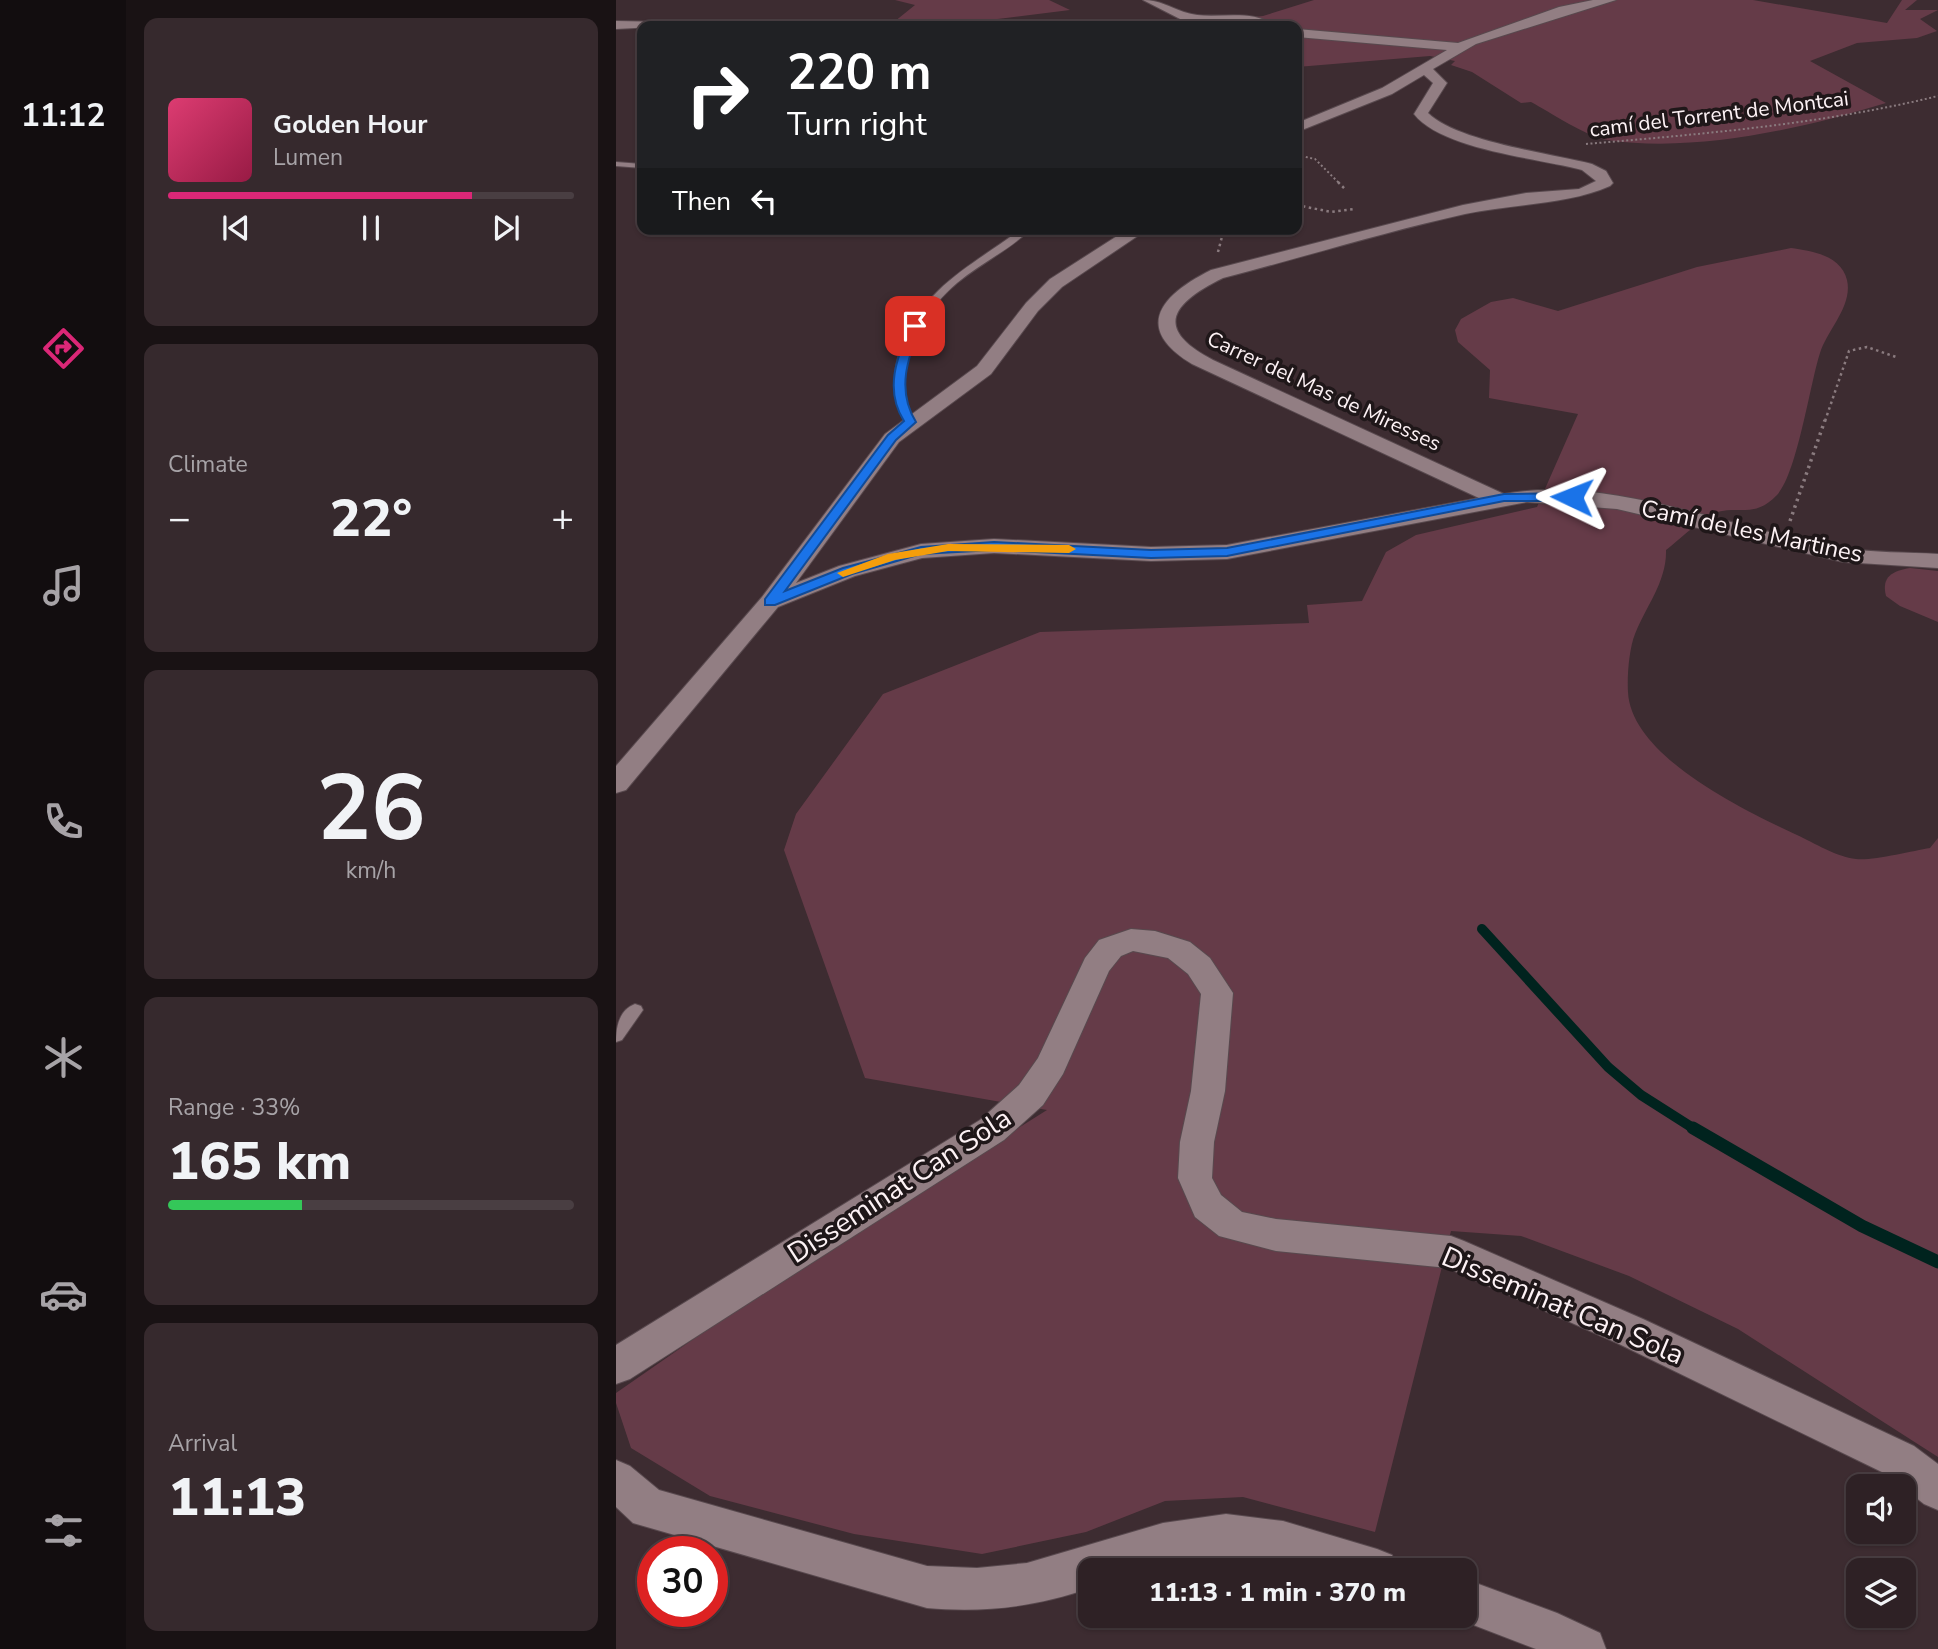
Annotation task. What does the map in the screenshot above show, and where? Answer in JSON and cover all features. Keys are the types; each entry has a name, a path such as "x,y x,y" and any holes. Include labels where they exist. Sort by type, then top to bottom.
{"street":[{"path":"1149,0 1184,17"},
{"path":"1302,126 1374,97 1459,47 1563,10 1610,0"},
{"path":"1171,21 1184,17 1239,18 1250,21"},
{"path":"616,24 637,25"},
{"path":"1302,33 1459,47"},
{"name":"Carrer del Mas de Miresses","path":"1430,65 1440,83 1421,114 1429,125 1459,137 1587,167 1601,174 1605,183 1582,193 1496,203 1452,213 1217,274 1189,288 1172,303 1168,329 1170,335 1188,354 1300,410 1438,469 1497,499"},
{"path":"770,602 892,438 910,422 984,370 1032,307 1056,283 1131,235"},
{"name":"Camí de les Martines","path":"616,784 770,602 847,571 921,551 994,546 1151,554 1227,552 1497,499 1527,496 1617,502 1843,555 1938,561"},
{"name":"Disseminat Can Sola","path":"616,1366 992,1130 1031,1095 1051,1065 1097,966 1110,948 1131,940 1155,942 1179,950 1199,966 1217,993 1208,1091 1198,1142 1195,1178 1208,1206 1232,1225 1276,1235 1451,1252 1630,1331 1900,1460 1938,1490"},
{"path":"616,1480 648,1508 927,1587 964,1590 1011,1588 1078,1572"},
{"path":"1122,1558 1167,1544 1225,1535 1277,1540 1337,1558"},
{"path":"1477,1605 1557,1635 1584,1649"}],"lane":[{"path":"616,164 637,166"},
{"path":"910,422 901,400 900,365 922,313 948,285 1019,235"},
{"path":"616,1036 635,1010"}],"path":[{"name":"camí del Torrent de Montcai","path":"1583,144 1710,133 1902,105 1938,96"},
{"path":"1302,156 1315,159 1345,189"},
{"path":"1302,206 1331,212 1355,209"},
{"path":"1783,541 1849,351 1867,347 1896,357"}],"shaded area":[{"path":"895,0 1049,0 1070,10 981,21 895,21 915,5"},
{"path":"1314,0 1753,0 1887,23 1902,0 1917,0 1905,10 1938,10 1920,19 1937,31 1917,38 1857,43 1810,61 1886,103 1784,130 1712,141 1676,143 1641,143 1599,138 1531,102 1521,103 1472,72 1451,65 1455,61 1430,56 1302,67 1302,21 1216,21 1263,16"},
{"path":"1791,248 1816,253 1839,265 1847,280 1848,290 1843,308 1820,353 1791,468 1777,495 1762,507 1712,514 1666,550 1660,583 1633,640 1628,692 1634,716 1648,738 1694,779 1750,812 1826,849 1849,858 1872,859 1930,848 1938,838 1938,1457 1738,1329 1629,1276 1521,1236 1451,1231 1375,1532 1243,1497 1165,1501 1086,1532 982,1554 854,1534 710,1496 631,1448 616,1403 616,1393 784,1276 1047,1110 865,1078 784,850 796,814 883,694 1040,632 1309,623 1307,605 1362,601 1386,552 1416,535 1537,507 1578,414 1489,398 1490,370 1458,342 1455,330 1461,319 1491,302 1513,298 1558,311 1697,267"},
{"path":"1910,568 1938,571 1938,622 1900,606 1886,596 1887,579 1898,571"}],"waterway":[{"path":"1482,929 1608,1067 1641,1095 1696,1130"},
{"path":"1693,1128 1862,1226 1938,1262"}],"slow traffic":[{"path":"843,573 892,557 948,548 994,546 1069,549"}],"route":[{"path":"915,326 900,365 901,400 910,422 892,438 770,602 847,571 921,551 994,546 1151,554 1227,552 1504,498 1572,497"}]}
